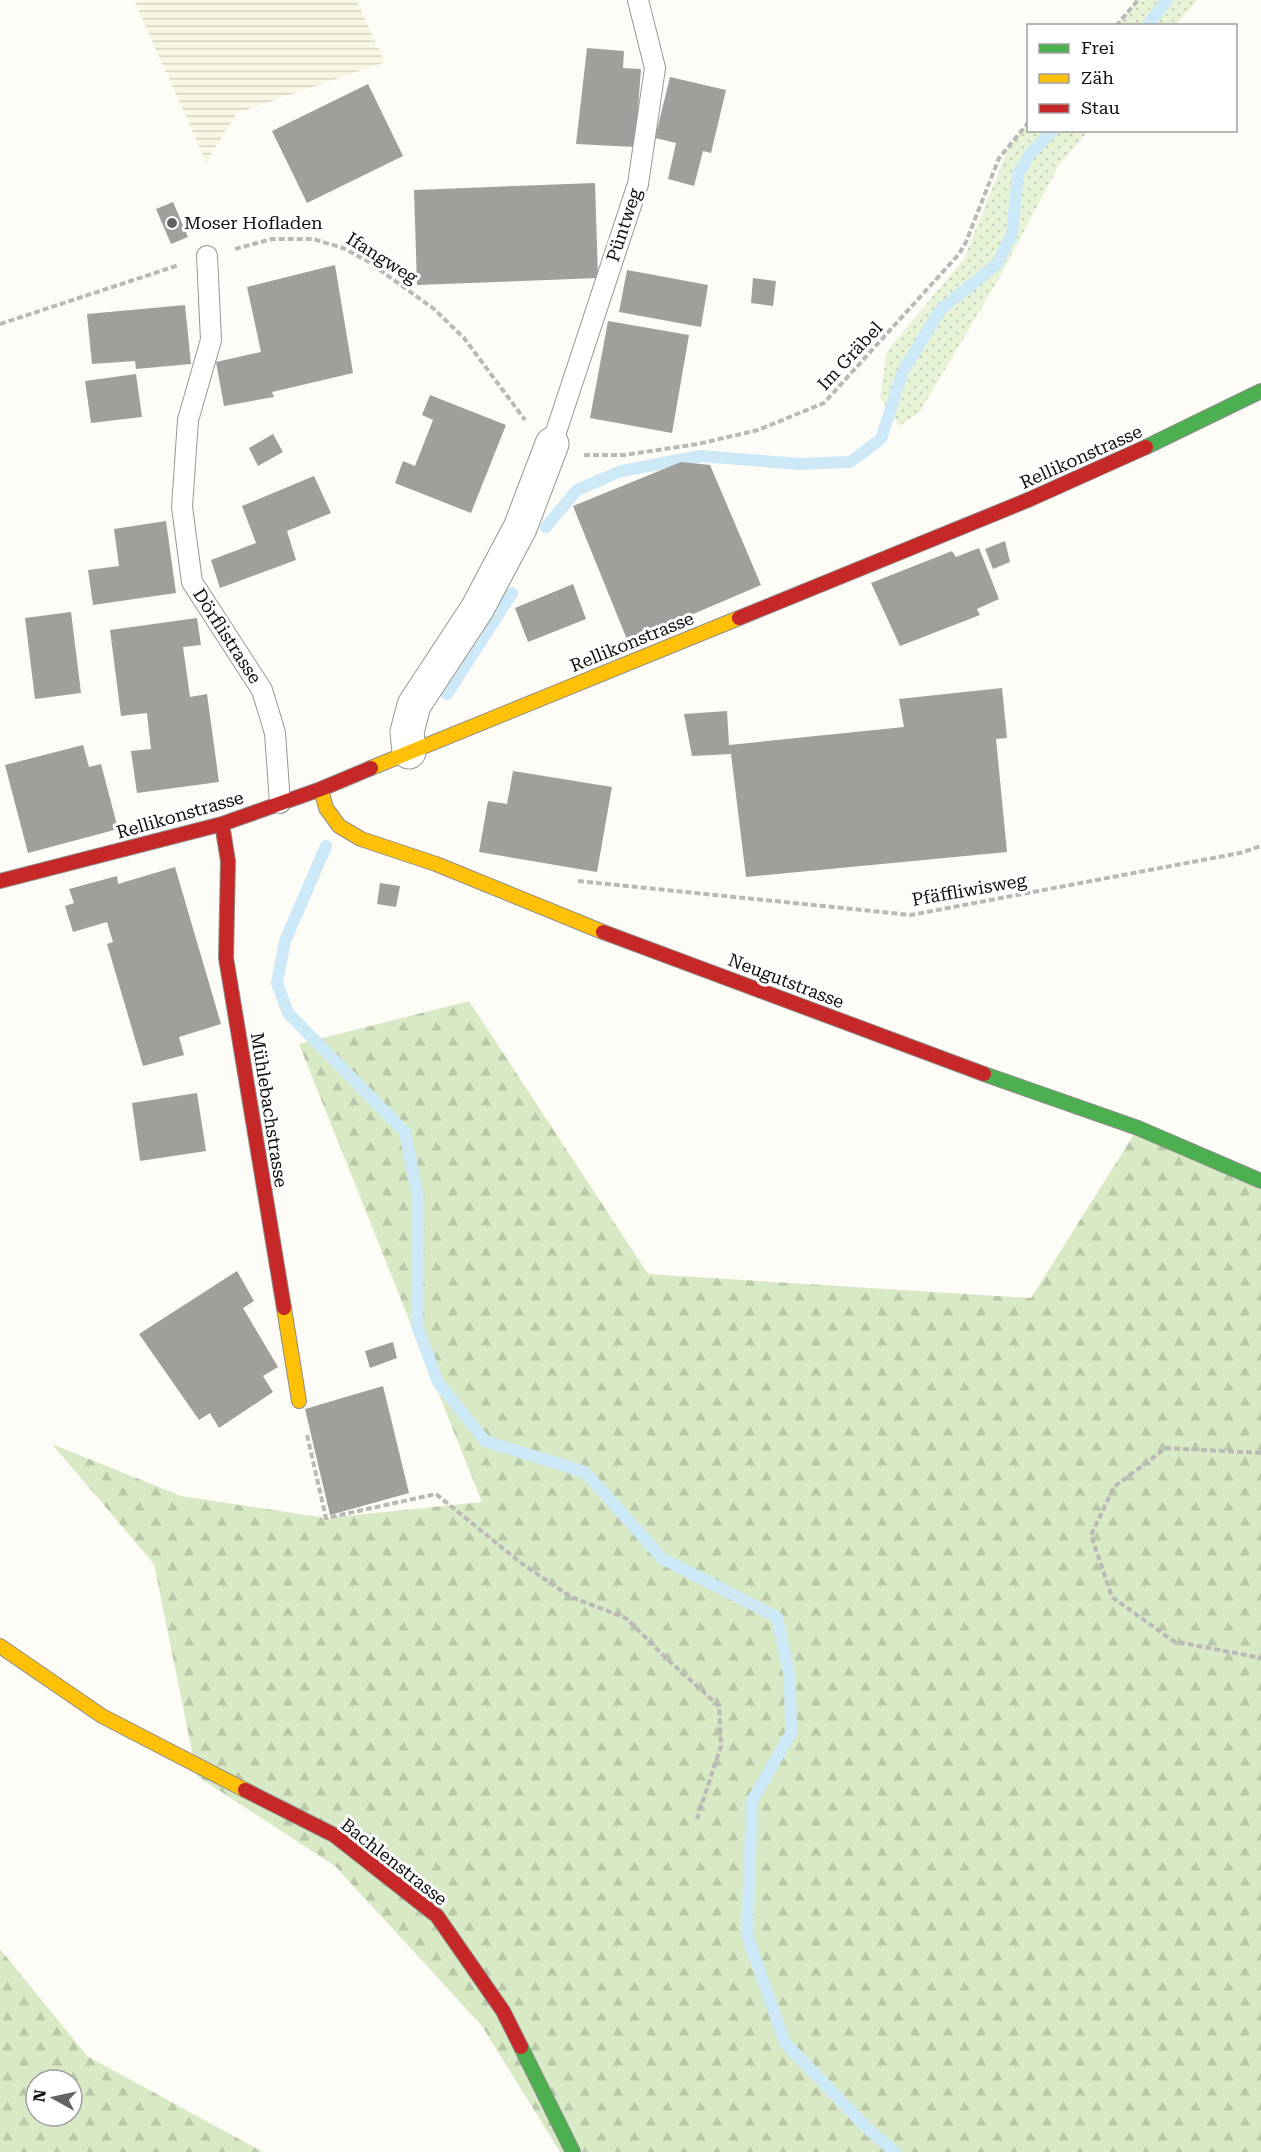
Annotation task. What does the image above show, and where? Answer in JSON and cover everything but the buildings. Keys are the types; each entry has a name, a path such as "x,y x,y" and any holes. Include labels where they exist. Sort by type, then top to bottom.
{"street":[{"name":"Rellikonstrasse","path":"0,881 222,824 321,789 1028,500 1132,454 1261,391"},
{"path":"409,752 407,732 414,705 477,609 520,528 552,444"},
{"name":"Neugutstrasse","path":"321,789 326,808 339,826 360,839 436,864 555,914 988,1076 1138,1128 1261,1180"},
{"name":"Mühlebachstrasse","path":"222,824 228,861 226,958 299,1401"},
{"name":"Bachlenstrasse","path":"0,1646 102,1716 334,1835 437,1916 503,2011 573,2152"}],"lane":[{"name":"Püntweg","path":"552,444 638,184 655,68 638,0"},
{"name":"Dörflistrasse","path":"207,256 211,340 188,420 182,507 189,561 192,582 262,690 275,733 280,803"}],"path":[{"path":"1118,24 1138,0"},
{"name":"Im Gräbel","path":"552,444 571,453 585,455 635,453 698,444 758,430 824,404 959,254 999,158 1027,125"},
{"name":"Ifangweg","path":"0,324 207,256 272,239 313,239 344,248 369,262 434,309 464,338 527,422 552,444"},
{"name":"Pfäffliwisweg","path":"572,880 624,888 911,915 1240,853 1261,846"},
{"path":"299,1401 326,1518 436,1494 521,1563 571,1597 626,1618 718,1706 721,1746 696,1822"},
{"path":"1261,1454 1166,1448 1114,1486 1091,1536 1112,1597 1120,1604 1173,1641 1261,1658"}],"shaded area":[{"path":"134,0 356,0 385,62 237,113 206,162"}],"green space":[{"path":"1138,0 1197,0 1177,24 1117,24"},
{"path":"1027,124 1027,132 1087,132 1059,165 997,282 919,413 899,426 880,398 887,351 964,259 1010,144"},
{"path":"469,1001 648,1274 1031,1298 1138,1128 1261,1181 1261,2152 560,2152 482,2026 335,1866 197,1776 154,1564 52,1444 181,1496 326,1518 482,1502 299,1044"},
{"path":"0,1949 87,2056 263,2152 0,2152"}],"waterway":[{"path":"1149,24 1167,0"},
{"path":"546,527 577,490 621,471 701,456 800,464 850,462 881,439 903,371 941,309 997,264 1012,234 1018,174 1030,154 1051,132"},
{"path":"447,694 512,593"},
{"path":"326,846 285,941 277,983 288,1013 405,1132 418,1197 417,1326 438,1382 485,1441 585,1472 663,1559 777,1617 790,1678 791,1733 752,1801 747,1935 785,2043 869,2130 895,2152"}],"traffic: fast":[{"path":"1146,447 1261,391"},
{"path":"984,1074 1138,1128 1261,1181"},
{"path":"521,2047 573,2152"}],"traffic: slow":[{"path":"371,768 739,618"},
{"path":"321,789 326,808 339,826 361,839 436,864 603,932"},
{"path":"284,1308 299,1401"},
{"path":"0,1646 102,1716 245,1790"}],"traffic: jam":[{"path":"739,618 1028,500 1146,447"},
{"path":"0,881 222,824 321,789 371,768"},
{"path":"222,824 228,861 226,958 284,1308"},
{"path":"603,932 984,1074"},
{"path":"245,1790 334,1835 437,1916 503,2011 521,2047"}],"place":[{"name":"Moser Hofladen","path":"172,223"}]}
